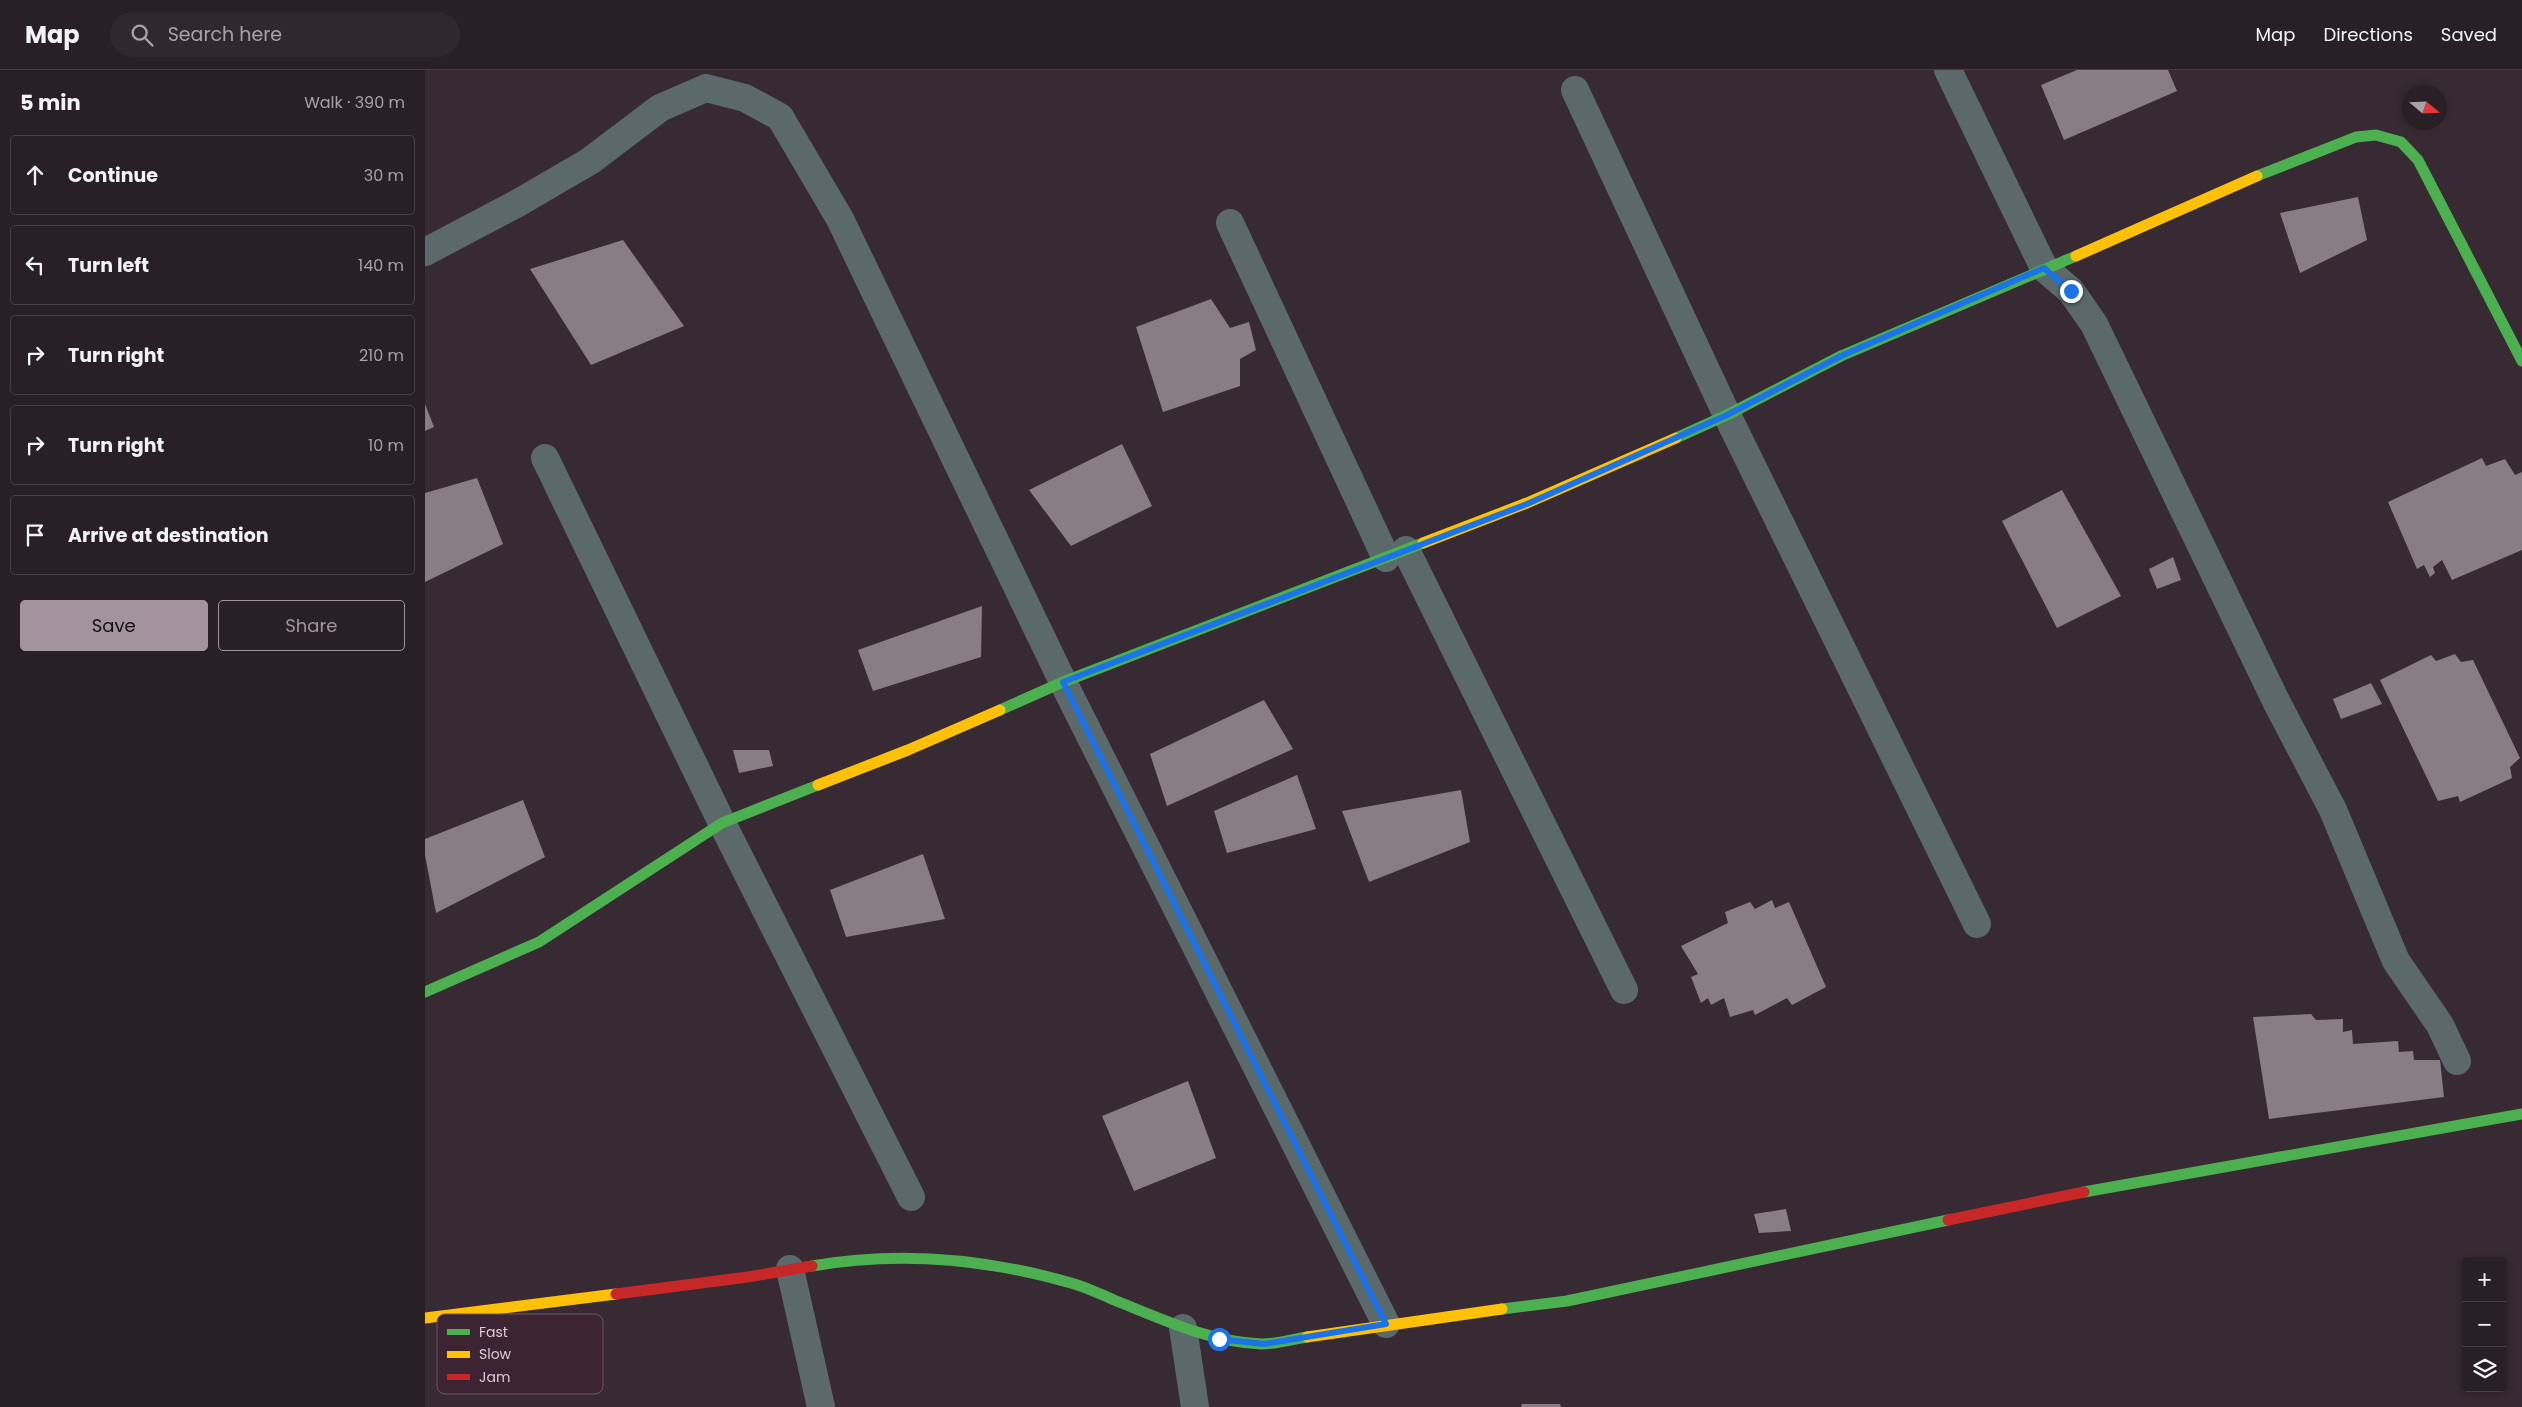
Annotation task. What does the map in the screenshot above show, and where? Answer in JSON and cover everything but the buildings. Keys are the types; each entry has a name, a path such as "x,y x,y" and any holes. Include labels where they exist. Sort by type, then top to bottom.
{"street":[{"path":"1948,70 2044,268 2071,291 2093,324 2271,692 2333,810 2396,961 2440,1025 2457,1061"},
{"path":"425,252 518,203 590,161 660,108 706,88 745,98 780,117 840,219 1063,682 1386,1324"},
{"path":"1575,90 1727,415 1977,924"},
{"path":"425,991 539,942 722,823 908,750 1063,682 1527,504 1727,415 1841,356 2327,147 2356,137 2376,135 2401,142 2418,160 2522,360"},
{"path":"1231,223 1396,554 1623,990"},
{"path":"545,458 722,823 911,1197"},
{"path":"457,1314 748,1277 848,1260 929,1259 993,1264 1073,1283 1183,1328 1219,1339 1264,1344 1386,1324 1567,1301 1734,1268 2041,1200 2522,1114"},
{"path":"790,1270 821,1407"},
{"path":"1183,1328 1195,1407"}],"traffic: fast":[{"path":"2257,176 2356,137 2376,135 2401,142 2418,160 2522,361"},
{"path":"1676,438 1727,415 1841,356 2076,256"},
{"path":"1000,710 1063,682 1423,543"},
{"path":"425,992 539,942 722,823 818,785"},
{"path":"2084,1192 2522,1114"},
{"path":"1502,1309 1567,1301 1948,1220"},
{"path":"812,1266 844,1261 910,1258 975,1263 1007,1268 1077,1285 1168,1322 1223,1339 1262,1344 1307,1337"}],"traffic: slow":[{"path":"2076,256 2257,176"},
{"path":"1423,543 1527,503 1676,438"},
{"path":"818,785 908,750 1000,710"},
{"path":"457,1314 616,1294"},
{"path":"1307,1337 1502,1309"},
{"path":"425,1318 437,1316"}],"traffic: jam":[{"path":"1948,1220 2084,1192"},
{"path":"616,1294 748,1277 812,1266"}],"route":[{"path":"1219,1339 1264,1344 1386,1324 1063,682 1527,504 1727,415 1841,356 2044,268 2071,291"}]}
